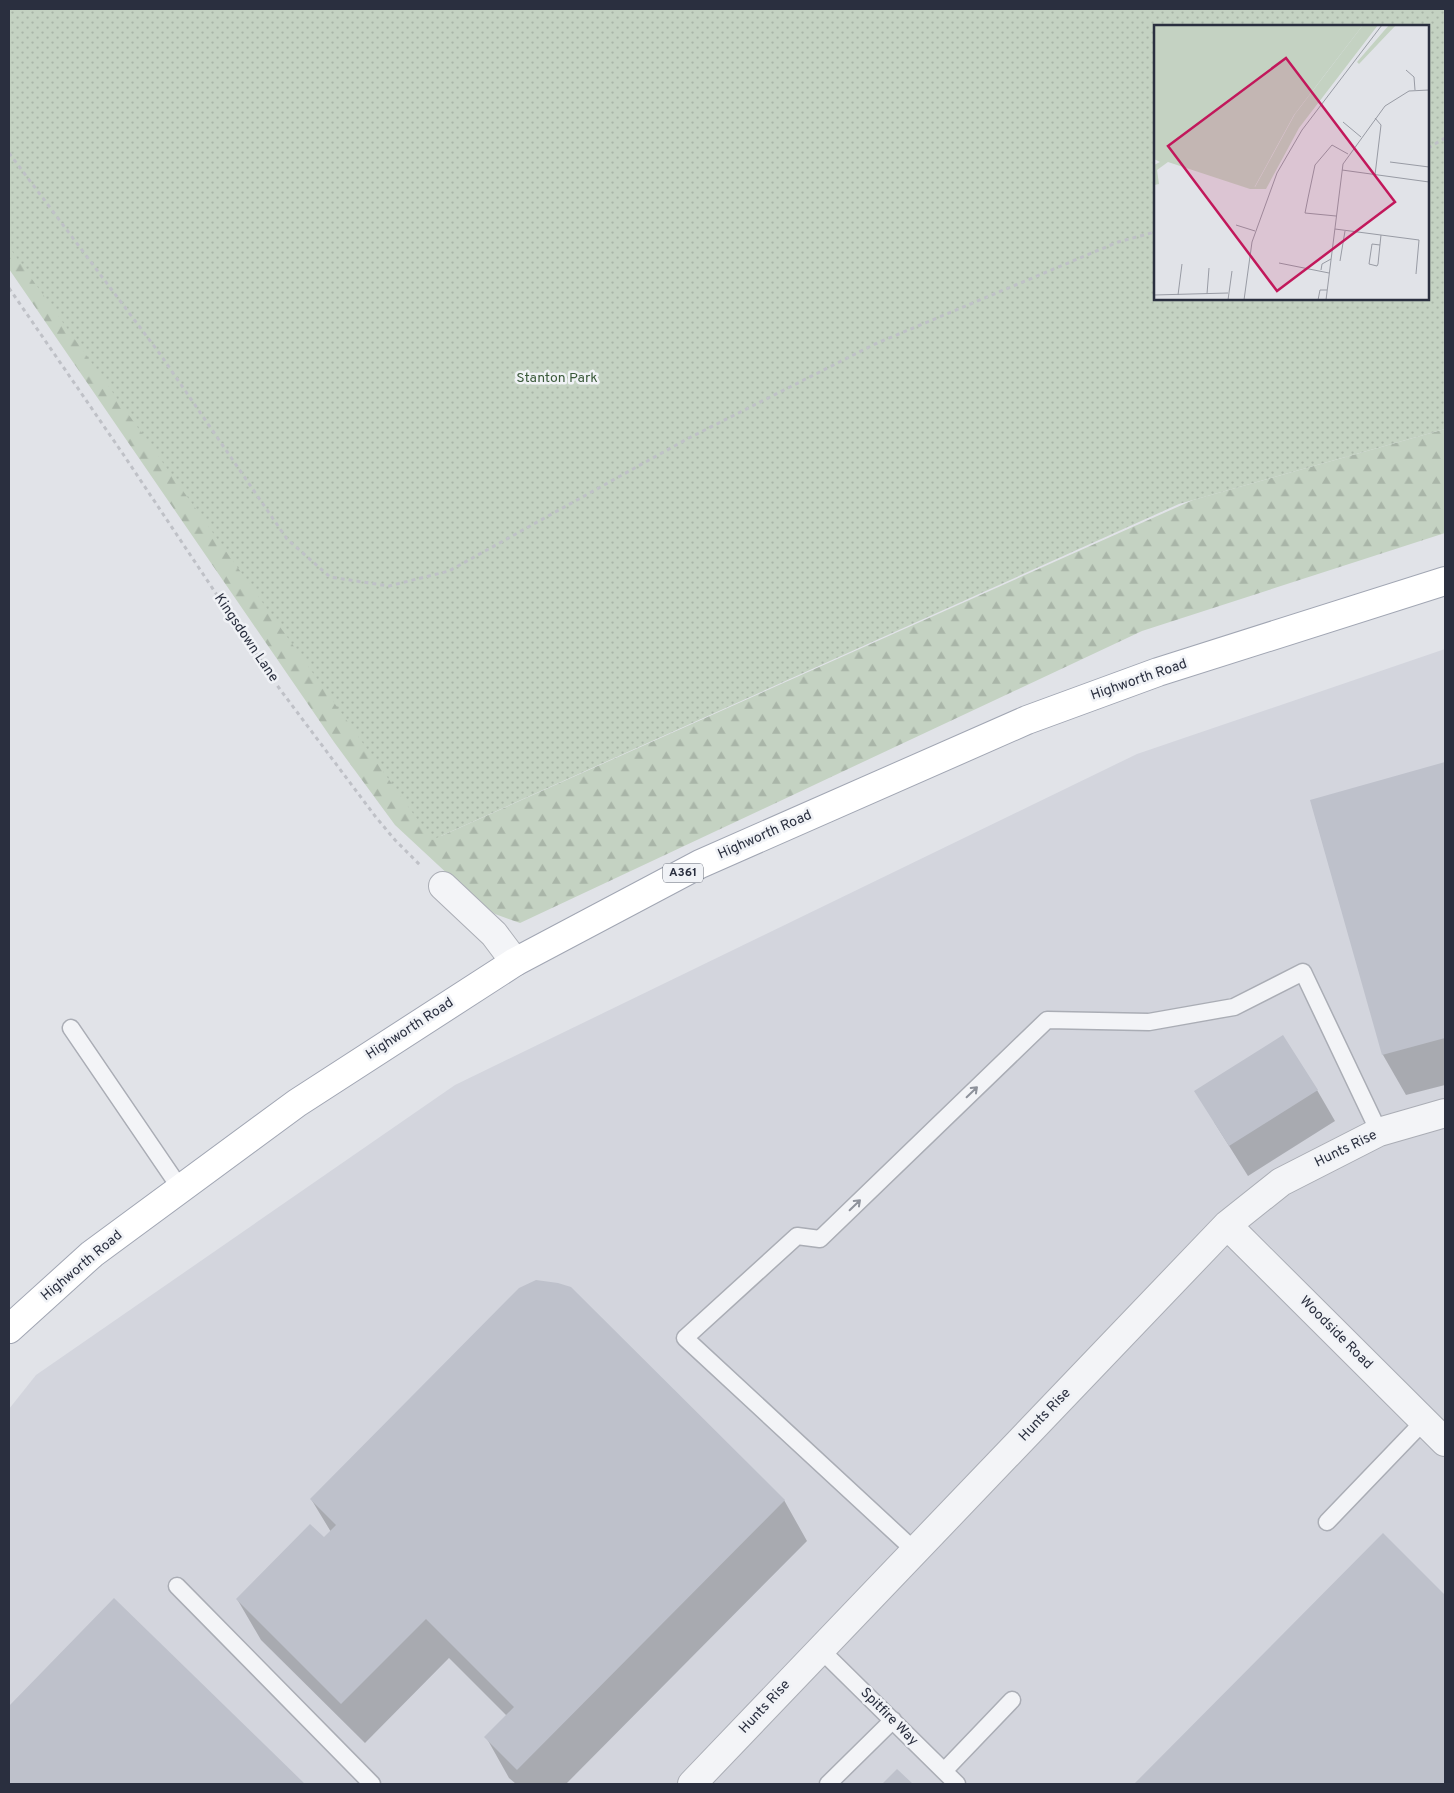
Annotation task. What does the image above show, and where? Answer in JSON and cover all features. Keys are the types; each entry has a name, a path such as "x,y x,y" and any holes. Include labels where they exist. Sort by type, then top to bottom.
{"main road":[{"name":"Highworth Road","path":"9,1330 92,1254 297,1103 514,962 700,864 882,782 1027,720 1158,672 1445,581"}],"street":[{"path":"443,886 494,934 514,962"},
{"name":"Hunts Rise","path":"692,1784 1227,1224 1281,1182 1379,1132 1445,1113"},
{"name":"Woodside Road","path":"1227,1224 1445,1442"}],"lane":[{"path":"914,1550 686,1338 797,1236 820,1239 1046,1020 1149,1022 1234,1007 1303,972 1379,1132"},
{"path":"71,1028 180,1188"},
{"path":"1328,1522 1424,1421"},
{"path":"177,1586 372,1784"},
{"name":"Spitfire Way","path":"820,1649 957,1784"},
{"path":"944,1772 1012,1700"},
{"path":"828,1784 893,1720"}],"path":[{"path":"1429,147 1445,138"},
{"path":"9,152 160,354 287,539 330,577 389,586 449,572 687,439 875,344 1118,242 1154,232"},
{"name":"Kingsdown Lane","path":"9,288 279,688 390,834 443,886"}],"shaded area":[{"path":"1445,649 1445,1784 9,1784 9,1409 36,1375 455,1085 1137,754"}],"green space":[{"name":"Stanton Park","path":"9,9 1445,9 1445,429 1179,504 432,840 9,247"},
{"path":"9,191 435,822 441,836 1193,500 1445,429 1445,533 1142,631 520,923 495,914 466,891 395,825 334,742 9,269"}],"building":[{"path":"1445,762 1445,1038 1382,1055 1310,800"},
{"path":"1283,1035 1318,1090 1229,1146 1194,1091"},
{"path":"536,1280 571,1287 785,1500 517,1770 484,1737 514,1707 426,1619 341,1704 236,1599 310,1524 324,1537 336,1525 310,1499 519,1288"},
{"path":"1383,1533 1445,1595 1445,1784 1134,1784"},
{"path":"114,1598 305,1784 9,1784 9,1706"},
{"path":"897,1769 913,1784 882,1784"}]}
